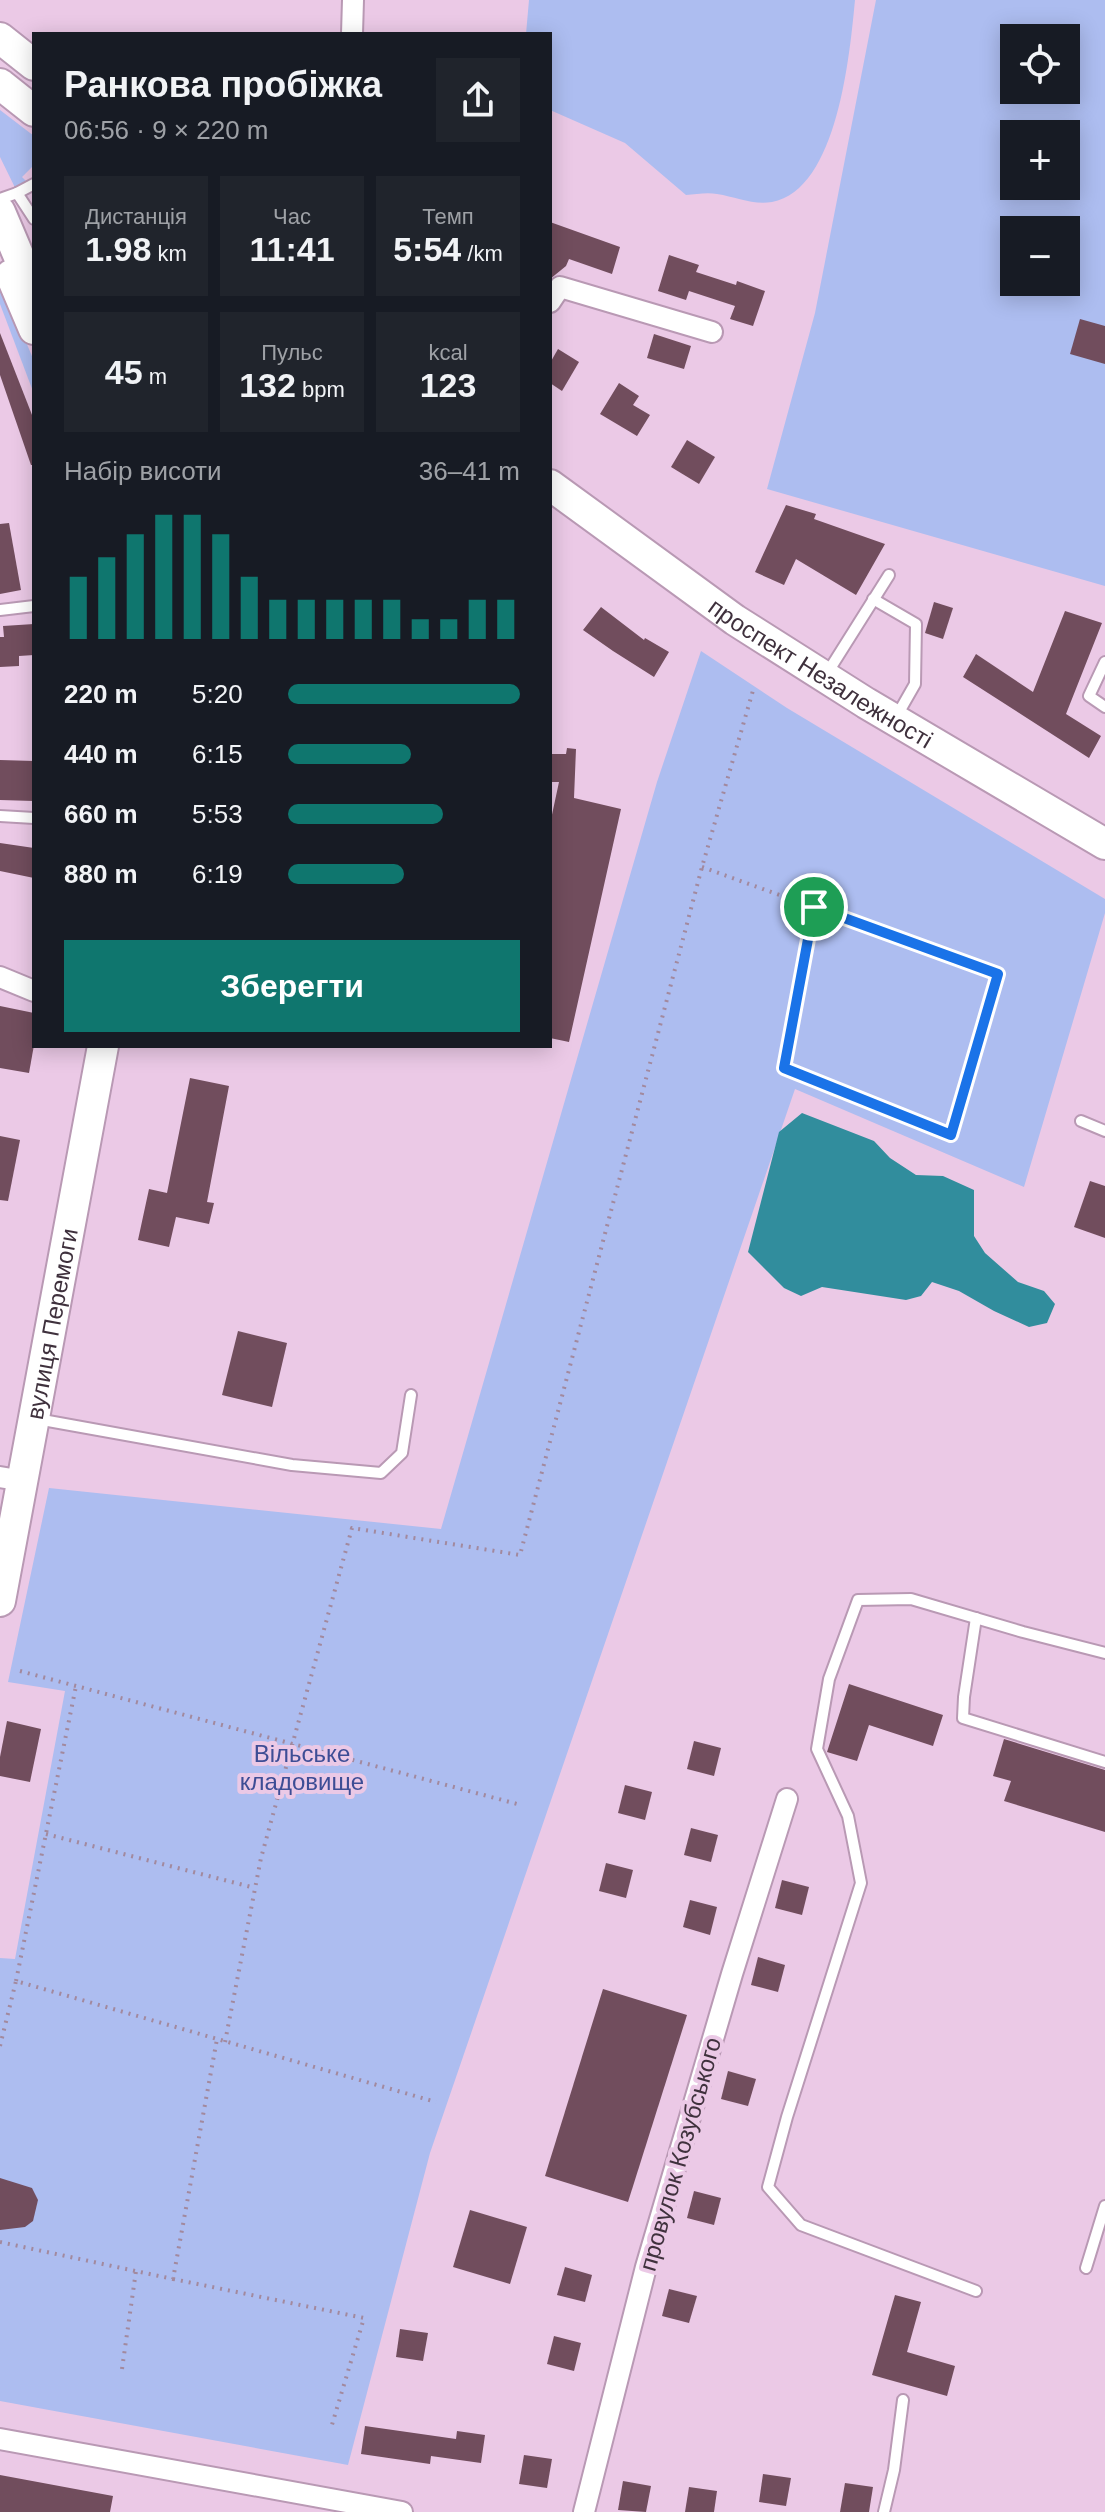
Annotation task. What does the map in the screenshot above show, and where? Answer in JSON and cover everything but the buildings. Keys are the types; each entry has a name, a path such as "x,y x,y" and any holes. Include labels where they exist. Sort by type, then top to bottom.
{"main road":[{"path":"0,38 32,63"},
{"path":"0,84 32,109"},
{"path":"9,202 32,285"},
{"path":"0,251 32,324"},
{"name":"проспект Незалежності","path":"552,486 735,620 895,720 1103,839"},
{"name":"вулиця Перемоги","path":"0,1532 88,1048"},
{"name":"вулиця Перемоги","path":"0,1601 11,1479 35,1418 103,1048"}],"street":[{"path":"352,32 353,0"},
{"path":"552,299 560,287 712,332"},
{"path":"0,977 32,990"},
{"name":"провулок Козубського","path":"584,2512 646,2267 787,1799"},
{"path":"0,2439 402,2512"}],"lane":[{"path":"9,202 32,185"},
{"path":"0,199 32,218"},
{"path":"825,677 889,575"},
{"path":"873,599 916,624 915,684 895,720"},
{"path":"0,610 32,606"},
{"path":"1105,662 1089,696 1105,707"},
{"path":"0,816 32,818"},
{"path":"1081,1121 1105,1131"},
{"path":"35,1418 292,1465 381,1473 402,1453 411,1395"},
{"path":"976,2291 801,2225 768,2187 861,1883 848,1816 817,1749 829,1679 858,1600 911,1599 1105,1653"},
{"path":"976,1618 963,1718 1105,1762"},
{"path":"1086,2268 1105,2206"},
{"path":"884,2512 894,2470 903,2400"}],"path":[{"path":"225,2042 261,1858 352,1528 520,1555 702,867 754,687"},
{"path":"702,867 814,907 998,974 951,1135 784,1068 814,907"},
{"path":"20,1671 521,1805"},
{"path":"0,2046 76,1686"},
{"path":"46,1834 255,1888"},
{"path":"16,1981 436,2102"},
{"path":"173,2279 217,2039"},
{"path":"0,2242 364,2318 331,2428"},
{"path":"122,2369 136,2271"}],"green space":[{"path":"529,0 855,0 844,84 826,147 812,173 794,192 765,203 713,193 686,195 625,143 552,111 552,32 526,32"},
{"path":"876,0 1105,0 1105,586 767,489 815,313"},
{"path":"0,110 32,134 32,167 22,177 29,184 27,196 32,213 26,210 0,157"},
{"path":"0,280 32,356 32,389 0,304"},
{"name":"Вільське кладовище","path":"701,651 787,708 1105,899 1105,913 1024,1187 795,1089 430,2153 348,2465 0,2401 0,1958 15,1959 65,1691 8,1682 49,1488 441,1529 657,782"}],"shaded area":[{"path":"802,1113 874,1141 890,1158 916,1175 943,1176 974,1190 974,1236 985,1253 1018,1282 1044,1291 1055,1304 1047,1323 1029,1327 959,1291 932,1282 921,1296 906,1300 822,1287 801,1296 784,1288 748,1252 779,1132"}],"route":[{"path":"814,907 998,974 951,1135 784,1068 814,907"}]}
